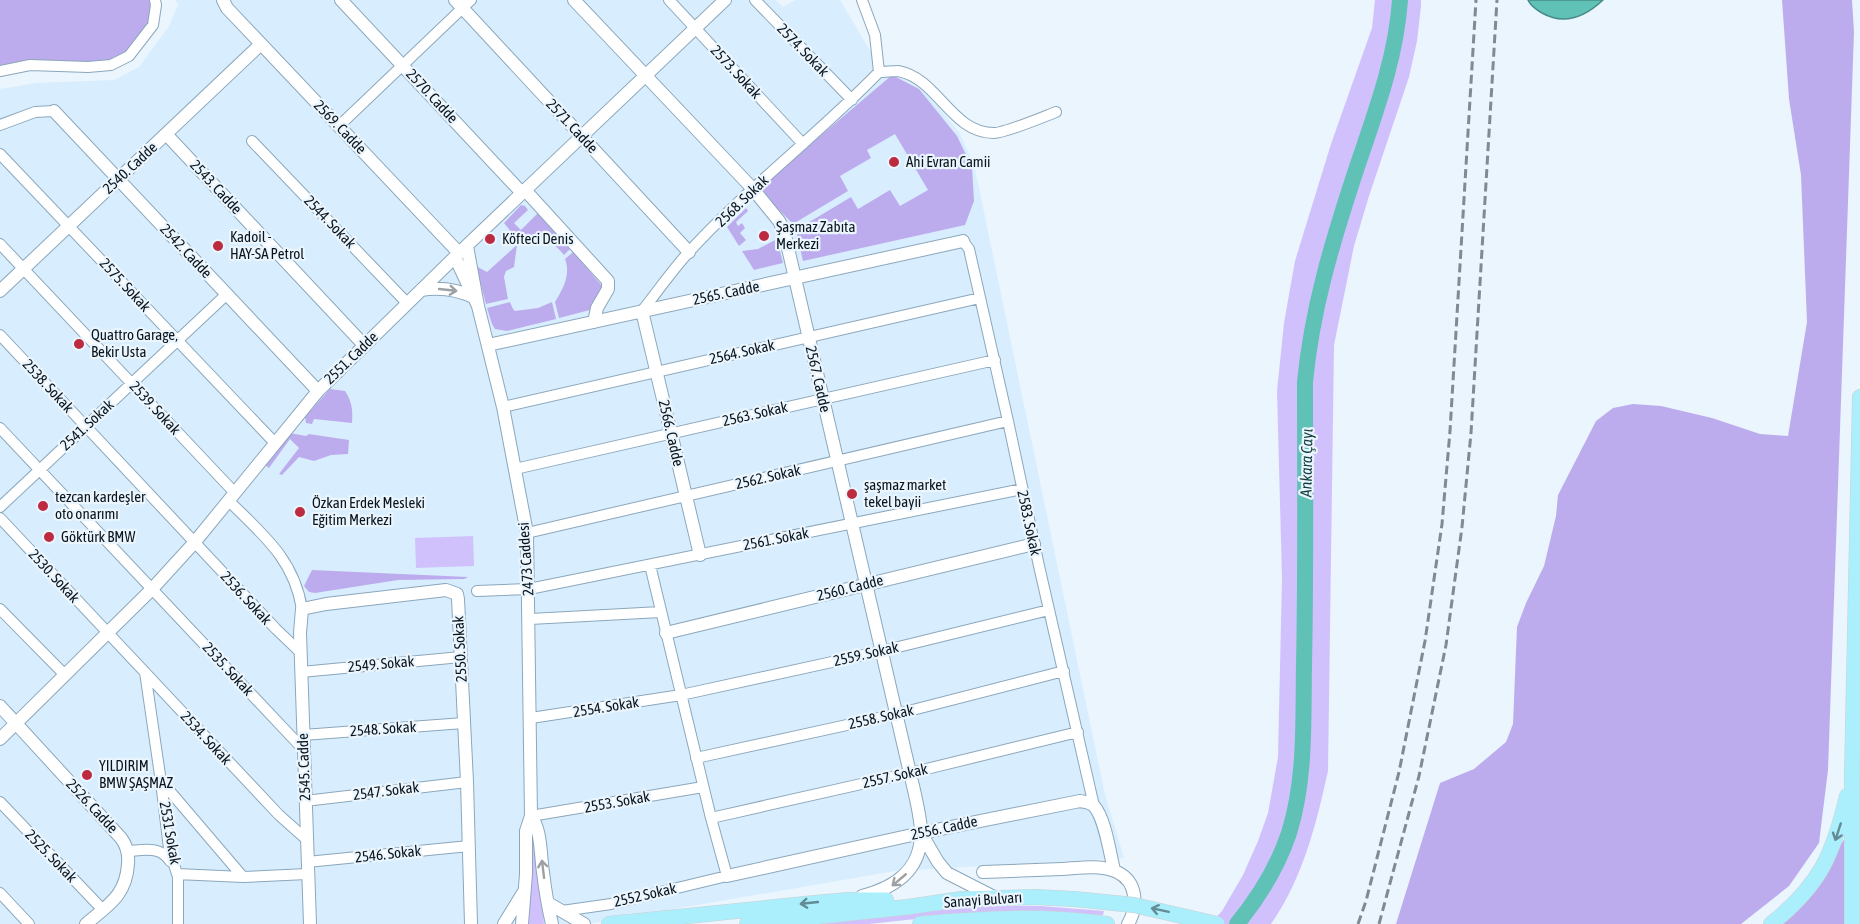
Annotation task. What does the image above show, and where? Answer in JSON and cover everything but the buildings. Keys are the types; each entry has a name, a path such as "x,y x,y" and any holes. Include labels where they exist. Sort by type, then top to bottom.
{"main road":[{"path":"1852,924 1852,776 1860,397"},
{"path":"1771,924 1795,903 1820,874 1839,828 1852,776"},
{"name":"Sanayi Bulvarı","path":"747,924 962,899 1036,897 1134,905 1217,924"},
{"path":"609,924 849,900 892,900 908,907"},
{"name":"Sanayi Bulvarı","path":"920,924 1024,918 1107,924"}],"street":[{"path":"0,71 30,65 88,68 111,64 129,56 153,25 155,0"},
{"name":"2569. Cadde","path":"223,0 227,8 460,252 476,302"},
{"name":"2570. Cadde","path":"341,0 608,281 608,289 597,308 594,322"},
{"name":"2567. Cadde","path":"574,0 753,189 779,221 784,231 897,714 921,833"},
{"name":"2573. Sokak","path":"669,0 803,144"},
{"name":"2551. Cadde","path":"0,740 108,634 194,543 274,442 318,391 460,252 725,0"},
{"name":"2574. Sokak","path":"755,0 852,100"},
{"path":"862,0 875,35 879,72 899,71 923,82 958,119 980,132 996,134 1056,112"},
{"path":"339,126 463,3"},
{"name":"2571. Cadde","path":"463,3 689,252"},
{"name":"2540. Cadde","path":"0,291 261,44"},
{"name":"2568. Sokak","path":"642,311 689,252 879,72"},
{"path":"0,125 35,112 54,111"},
{"name":"2542. Cadde","path":"54,111 318,391"},
{"name":"2543. Cadde","path":"166,134 364,345"},
{"name":"2544. Sokak","path":"252,141 407,303"},
{"name":"2575. Sokak","path":"0,154 274,442"},
{"name":"2565. Cadde","path":"488,345 963,242"},
{"name":"2583. Sokak","path":"963,242 969,249 995,360 1094,806"},
{"name":"2539. Sokak","path":"0,244 132,384 232,497"},
{"path":"421,290 457,290 476,302"},
{"name":"2541. Sokak","path":"0,507 227,294"},
{"name":"2564. Sokak","path":"503,407 980,298"},
{"name":"2473 Caddesi","path":"476,302 503,407 527,533 531,816 526,831 522,924"},
{"name":"2566. Cadde","path":"642,311 700,555"},
{"name":"2538. Sokak","path":"0,335 194,543"},
{"name":"2563. Sokak","path":"515,469 995,360"},
{"name":"2562. Sokak","path":"527,533 1008,421"},
{"name":"2535. Sokak","path":"0,428 303,749"},
{"name":"2561. Sokak","path":"477,591 529,589 1022,489"},
{"path":"232,497 280,554 298,588 302,609"},
{"name":"2530. Sokak","path":"0,518 108,634"},
{"name":"2536. Sokak","path":"194,543 300,652"},
{"name":"2560. Cadde","path":"666,633 1034,544"},
{"path":"650,565 727,876"},
{"name":"2550. Sokak","path":"302,609 326,604 446,590 457,594 467,782 471,924"},
{"path":"0,609 65,675"},
{"name":"2545. Cadde","path":"302,609 300,652 310,924"},
{"name":"2559. Sokak","path":"681,695 882,651 1049,610"},
{"path":"530,619 661,612"},
{"name":"2534. Sokak","path":"108,634 279,815 306,839"},
{"name":"2549. Sokak","path":"301,672 461,657"},
{"name":"2558. Sokak","path":"696,758 897,714 1064,671"},
{"name":"2531 Sokak","path":"145,672 169,849 176,871 178,924"},
{"name":"2554. Sokak","path":"531,718 681,695"},
{"name":"2526. Cadde","path":"0,706 121,838 128,851"},
{"name":"2548. Sokak","path":"303,735 464,723"},
{"name":"2557. Sokak","path":"711,818 1078,732"},
{"path":"161,782 243,877"},
{"name":"2547. Sokak","path":"305,801 467,782"},
{"name":"2553. Sokak","path":"531,816 704,787"},
{"name":"2525. Sokak","path":"0,802 102,910"},
{"name":"2556. Cadde","path":"727,876 1071,802 1089,802 1094,806"},
{"path":"1094,806 1103,827 1114,870"},
{"name":"2473 Caddesi","path":"531,816 537,825 552,924"},
{"path":"921,833 947,873 996,898"},
{"path":"849,900 892,886 899,881 908,872 916,858 921,833"},
{"name":"2546. Sokak","path":"176,871 243,877 469,846"},
{"path":"86,924 124,888 128,851 153,849 160,851 176,871"},
{"path":"983,872 1090,868 1114,870 1128,880 1134,890 1133,910 1128,924"},
{"name":"2552 Sokak","path":"562,910 610,904 727,876"},
{"path":"504,924 525,889"},
{"path":"0,893 29,924"},
{"path":"548,903 584,924"}],"shaded area":[{"path":"0,0 155,0 153,25 129,56 111,65 0,71"},
{"path":"176,0 775,0 783,7 796,0 840,0 872,54 885,66 920,85 959,132 974,164 1105,795 1124,858 895,871 587,924 0,924 0,89 36,83 114,80 139,67 169,26 178,5"},
{"path":"1375,0 1421,0 1421,6 1417,41 1409,77 1354,246 1334,345 1328,771 1319,811 1300,870 1271,924 1210,924 1222,911 1243,875 1258,841 1268,813 1278,757 1282,578 1277,391 1284,323 1295,261 1331,144 1372,28"},
{"path":"1528,0 1603,0 1582,15 1559,19 1542,13"},
{"path":"1782,0 1852,0 1854,32 1828,770 1819,843 1789,886 1741,924 1396,924 1440,783 1474,769 1506,742 1513,724 1517,627 1544,566 1556,516 1558,495 1596,421 1613,408 1633,404 1661,406 1712,418 1760,434 1788,436 1807,322 1801,175 1789,99"},
{"path":"892,75 919,89 957,136 972,167 974,201 965,225 803,261 796,230 851,197 858,209 890,190 900,206 928,190 895,134 867,150 871,158 840,176 848,191 793,224 758,189"},
{"path":"521,205 528,210 514,223 521,230 538,213 570,249 564,255 554,245 545,241 521,244 504,223"},
{"path":"746,208 748,211 736,222 738,226 742,223 745,228 740,233 746,240 739,246 727,227"},
{"path":"777,239 783,263 754,270 742,251 758,249"},
{"path":"517,245 514,267 506,271 504,277 508,299 486,304 476,266 487,272"},
{"path":"573,252 602,286 590,310 559,318 555,302 567,276 565,259"},
{"path":"510,302 515,311 538,308 552,302 556,319 507,331 495,329 487,308"},
{"path":"330,389 345,391 352,406 352,423 314,419 312,424 306,423 305,417"},
{"path":"290,433 349,440 348,454 331,455 314,461 299,457 282,475 279,474 299,448 290,439 269,468 265,465"},
{"path":"473,536 474,566 416,568 415,538"},
{"path":"312,570 468,577 464,579 398,580 315,593 309,592 304,586"},
{"path":"531,828 533,828 544,924 528,924"},
{"path":"1845,838 1844,924 1772,924 1821,876"},
{"path":"980,906 1041,906 1104,911 1103,915 1035,913 953,915 869,924 807,924"}],"waterway":[{"name":"Ankara Çayı","path":"1237,924 1274,869 1289,833 1298,792 1303,729 1305,382 1308,355 1331,251 1389,66 1400,0"}],"railway":[{"path":"1358,924 1399,772 1425,641 1442,524 1450,431 1476,0"},
{"path":"1379,924 1419,776 1446,645 1462,527 1471,433 1497,0"}],"place":[{"name":"Ahi Evran Camii","path":"894,162"},
{"name":"Şaşmaz Zabıta Merkezi","path":"764,236"},
{"name":"Köfteci Denis","path":"490,239"},
{"name":"Kadoil - HAY-SA Petrol","path":"218,246"},
{"name":"Quattro Garage, Bekir Usta","path":"79,344"},
{"name":"şaşmaz market tekel bayii","path":"852,494"},
{"name":"tezcan kardeşler oto onarımı","path":"43,506"},
{"name":"Özkan Erdek Mesleki Eğitim Merkezi","path":"300,512"},
{"name":"Göktürk BMW","path":"49,537"},
{"name":"YILDIRIM BMW ŞAŞMAZ","path":"87,775"}]}
